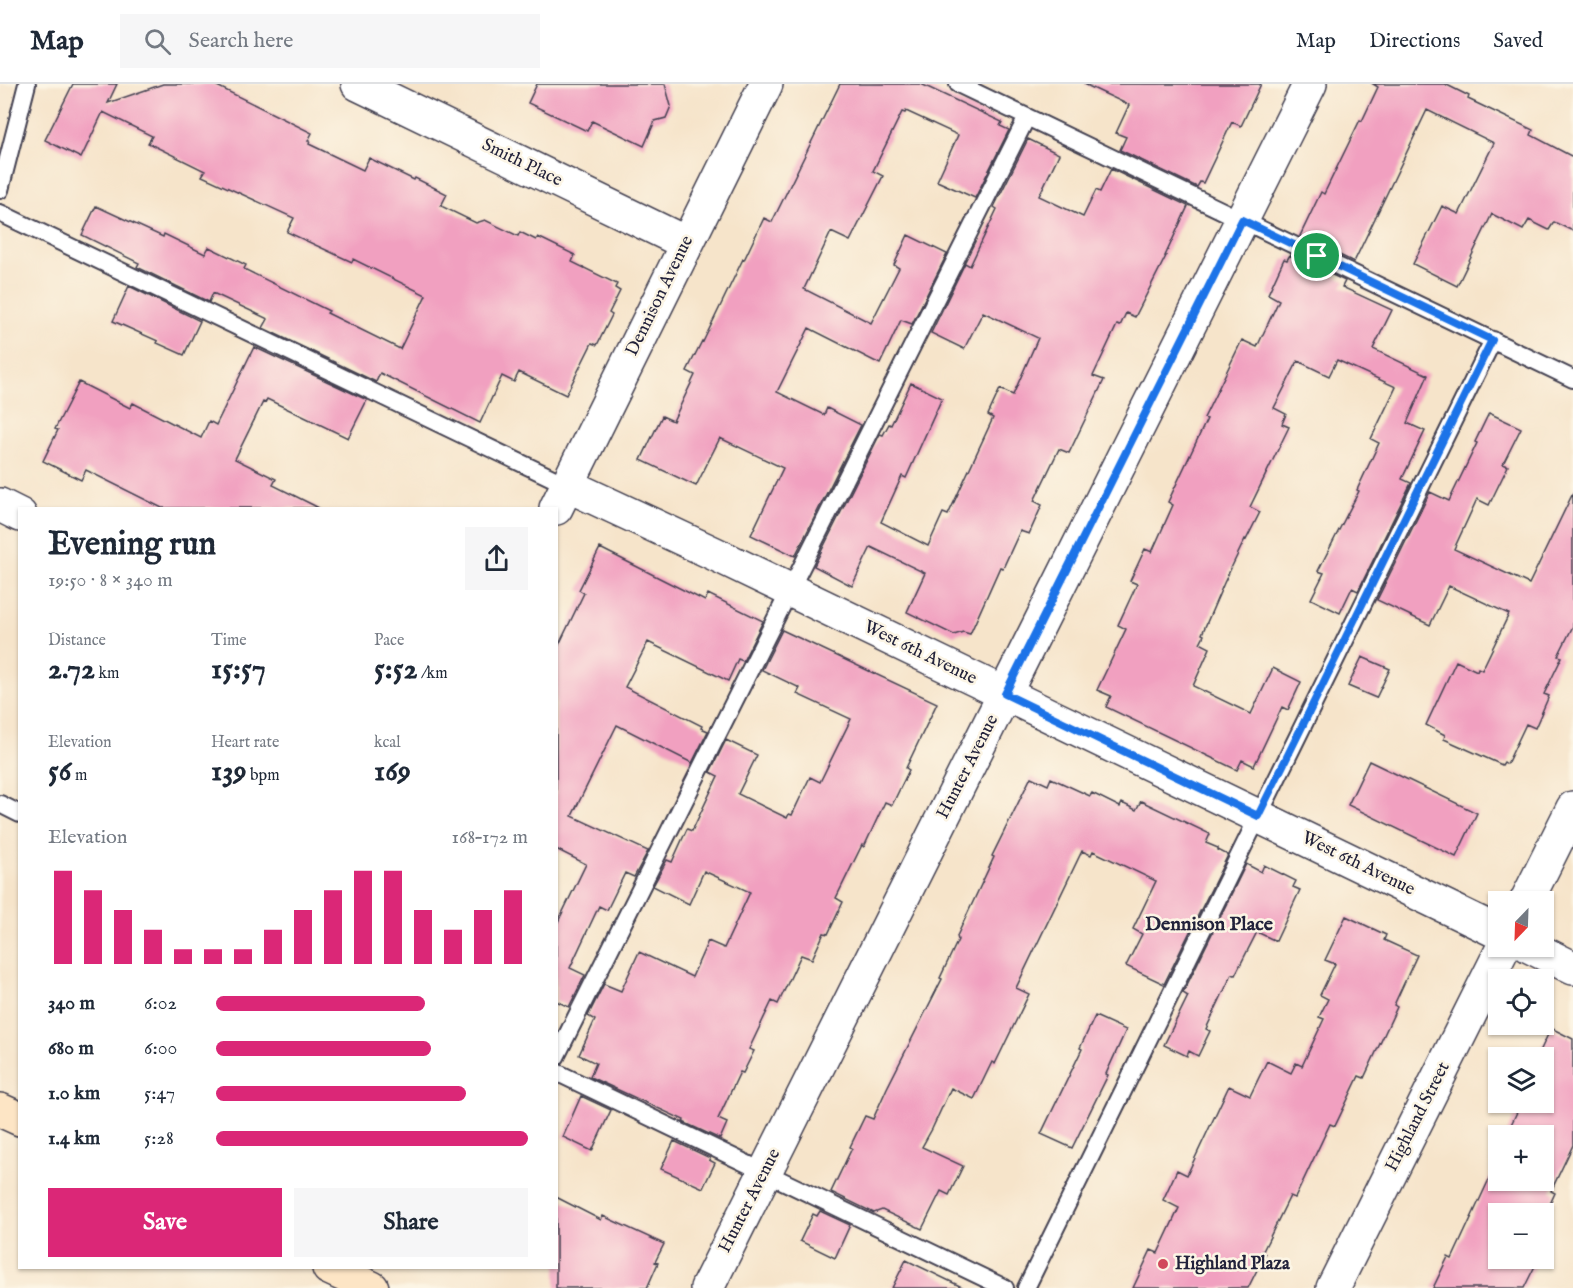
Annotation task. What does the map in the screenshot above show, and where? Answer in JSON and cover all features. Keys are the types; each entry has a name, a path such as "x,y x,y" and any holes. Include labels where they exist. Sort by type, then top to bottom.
{"street":[{"name":"Smith Place","path":"358,84 686,243"},
{"name":"Dennison Avenue","path":"561,497 766,84"},
{"name":"Hunter Avenue","path":"707,1288 1310,84"},
{"name":"West 6th Avenue","path":"561,497 790,591 1488,927"},
{"path":"0,506 18,514"},
{"path":"1532,891 1573,808"},
{"name":"Highland Street","path":"1333,1288 1498,957"},
{"path":"1551,957 1573,968"},
{"path":"0,1110 18,1118"},
{"path":"331,1269 371,1288"}],"lane":[{"path":"0,190 27,84"},
{"path":"958,84 1573,379"},
{"path":"558,1053 1027,117"},
{"path":"0,213 561,497"},
{"path":"1026,1288 1492,340"},
{"path":"0,804 18,813"},
{"path":"558,1073 1005,1288"}],"building":[{"path":"73,84 117,84 108,103 163,84 213,84 312,133 309,144 363,170 369,158 447,194 441,206 476,223 485,220 518,236 520,232 536,240 538,237 575,255 572,262 617,284 615,288 620,291 609,313 612,315 597,345 592,343 566,395 519,372 514,382 502,376 480,423 380,373 376,382 263,328 268,319 213,293 209,302 137,267 139,263 82,235 96,206 205,254 209,247 246,265 244,269 400,349 426,295 353,259 352,262 287,232 294,218 202,176 205,171 148,143 152,136 103,112 81,158 45,140"},
{"path":"537,84 665,84 671,106 666,118 655,121 644,146 592,121 587,131 528,103"},
{"path":"840,84 921,84 1002,122 1000,126 1009,130 975,198 937,181 958,135 906,111 902,112 873,171 883,176 850,241 831,232 804,289 871,323 899,268 894,265 908,235 947,254 912,324 901,320 880,364 809,328 777,392 824,415 827,408 861,425 795,556 751,535 783,468 720,438 696,486 641,460 662,416 673,421 695,375 687,371 764,218 772,222"},
{"path":"1084,84 1261,84 1241,126 1232,122 1203,183 1200,182 1197,187 1120,150 1126,137 1116,133 1129,105"},
{"path":"1373,84 1445,84 1469,96 1468,99 1533,130 1531,135 1573,157 1573,231 1554,222 1549,230 1529,220 1523,230 1492,214 1457,286 1413,264 1442,206 1459,214 1494,143 1427,110 1354,262 1300,236 1321,192 1324,194 1360,120 1362,121 1378,87"},
{"path":"1028,139 1059,154 1039,196 1083,217 1096,190 1100,192 1111,169 1188,206 1135,317 1126,313 1120,326 1117,325 1093,376 1104,380 1069,453 1059,449 1034,501 1042,505 1029,534 1020,531 1003,568 1000,567 970,634 963,632 954,635 907,612 925,573 871,547 852,586 814,566 880,434 883,435 889,424 891,425 911,383 942,398 906,478 902,476 881,522 928,546 943,513 948,515 993,418 988,415 1000,389 1013,395 1038,338 983,312 964,349 931,333 965,263 970,266 997,209 994,207"},
{"path":"1290,255 1345,281 1342,287 1392,310 1373,349 1428,375 1407,423 1425,431 1402,479 1411,483 1358,591 1352,588 1340,613 1311,599 1324,573 1318,571 1359,491 1357,490 1379,443 1371,439 1396,387 1337,360 1329,376 1298,361 1274,408 1286,414 1282,424 1289,427 1250,507 1260,512 1224,583 1202,634 1204,635 1200,643 1210,648 1193,686 1251,714 1273,668 1301,682 1288,710 1282,707 1254,766 1242,760 1237,770 1106,707 1111,696 1097,690 1126,629 1118,625 1137,584 1130,581 1145,549 1152,552 1173,505 1168,502 1207,419 1204,418 1242,340 1257,347 1279,300 1268,294 1284,259 1287,260"},
{"path":"129,286 200,321 184,355 113,321"},
{"path":"254,347 367,400 348,438 267,399 265,403 263,402 235,459 276,479 273,485 317,507 160,507 86,470 81,480 43,461 58,430 55,429 79,382 130,408 133,403 201,438 209,421 216,425"},
{"path":"1489,413 1521,428 1503,464 1508,466 1489,505 1477,499 1454,549 1529,584 1573,493 1573,626 1558,656 1562,657 1544,694 1549,696 1535,728 1526,724 1507,764 1504,762 1502,765 1444,739 1445,735 1426,725 1456,661 1477,671 1478,668 1482,670 1509,614 1449,586 1430,625 1377,600 1430,492 1449,501"},
{"path":"600,548 705,601 708,594 763,621 743,661 738,659 728,681 648,642 625,687 708,731 692,763 617,725 572,816 648,851 634,877 625,873 607,910 599,906 570,968 585,975 569,1007 558,1002 558,922 586,864 558,850 558,647 584,593 579,590"},
{"path":"782,630 937,703 906,768 909,770 892,805 885,802 836,898 843,902 828,934 824,933 812,959 801,955 778,1004 772,1001 749,1049 754,1051 743,1073 740,1072 718,1119 727,1123 720,1139 590,1077 596,1063 579,1055 595,1020 588,1016 604,984 621,991 639,952 692,977 708,941 724,948 750,892 704,871 689,904 653,886 667,860 672,862 687,829 692,831 718,776 710,772 726,740 757,755 738,794 787,818 789,814 792,815 810,777 820,782 851,719 797,694 800,688 762,670"},
{"path":"1362,657 1390,669 1376,698 1348,686"},
{"path":"1369,761 1477,813 1456,857 1348,805"},
{"path":"1031,777 1048,785 1051,778 1090,796 1092,793 1120,807 1122,803 1136,810 1141,801 1210,834 1206,843 1228,855 1164,984 1126,966 1142,934 1133,929 1156,881 1093,851 1091,855 1082,851 1016,988 1029,994 995,1064 992,1062 974,1099 951,1088 922,1147 963,1166 949,1195 941,1191 922,1229 882,1210 874,1213 831,1192 865,1116 873,1119 942,979 940,978 958,940 957,936 994,857 992,856"},
{"path":"1246,864 1261,872 1264,865 1296,881 1293,887 1300,890 1276,941 1257,932 1235,975 1232,974 1206,1029 1210,1031 1198,1056 1189,1051 1187,1056 1164,1045 1188,996 1183,993"},
{"path":"1346,916 1386,935 1384,940 1417,955 1394,1005 1397,1007 1364,1078 1359,1076 1335,1126 1330,1124 1295,1198 1290,1196 1248,1288 1133,1288 1151,1250 1158,1253 1179,1208 1163,1200 1177,1170 1187,1175 1229,1086 1250,1096 1267,1061 1291,1073 1296,1063 1302,1066 1324,1019 1319,1017 1328,999 1320,995 1335,964 1325,960"},
{"path":"1095,1016 1126,1030 1106,1074 1108,1075 1072,1148 1041,1134 1082,1049 1080,1048"},
{"path":"1554,1030 1573,1039 1573,1145 1554,1185 1554,1125 1511,1125 1517,1113 1554,1113 1554,1047 1542,1047 1548,1035 1554,1035"},
{"path":"581,1096 611,1110 592,1151 563,1137"},
{"path":"674,1141 710,1158 709,1160 715,1163 703,1188 661,1169"},
{"path":"1488,1182 1488,1191 1551,1191 1555,1193 1550,1203 1488,1203 1488,1269 1534,1269 1524,1288 1433,1288 1448,1257 1452,1259"},
{"path":"558,1198 601,1220 603,1216 664,1244 655,1262 658,1263 647,1288 556,1288"},
{"path":"820,1211 850,1225 835,1258 800,1241 813,1214 817,1216"},
{"path":"906,1260 964,1288 892,1288"}],"place":[{"name":"Highland Plaza","path":"1163,1264"}],"district":[{"name":"Dennison Place","path":"1209,924"}],"route":[{"path":"1242,220 1317,256 1492,340 1258,816 1005,694 1242,220"}]}
